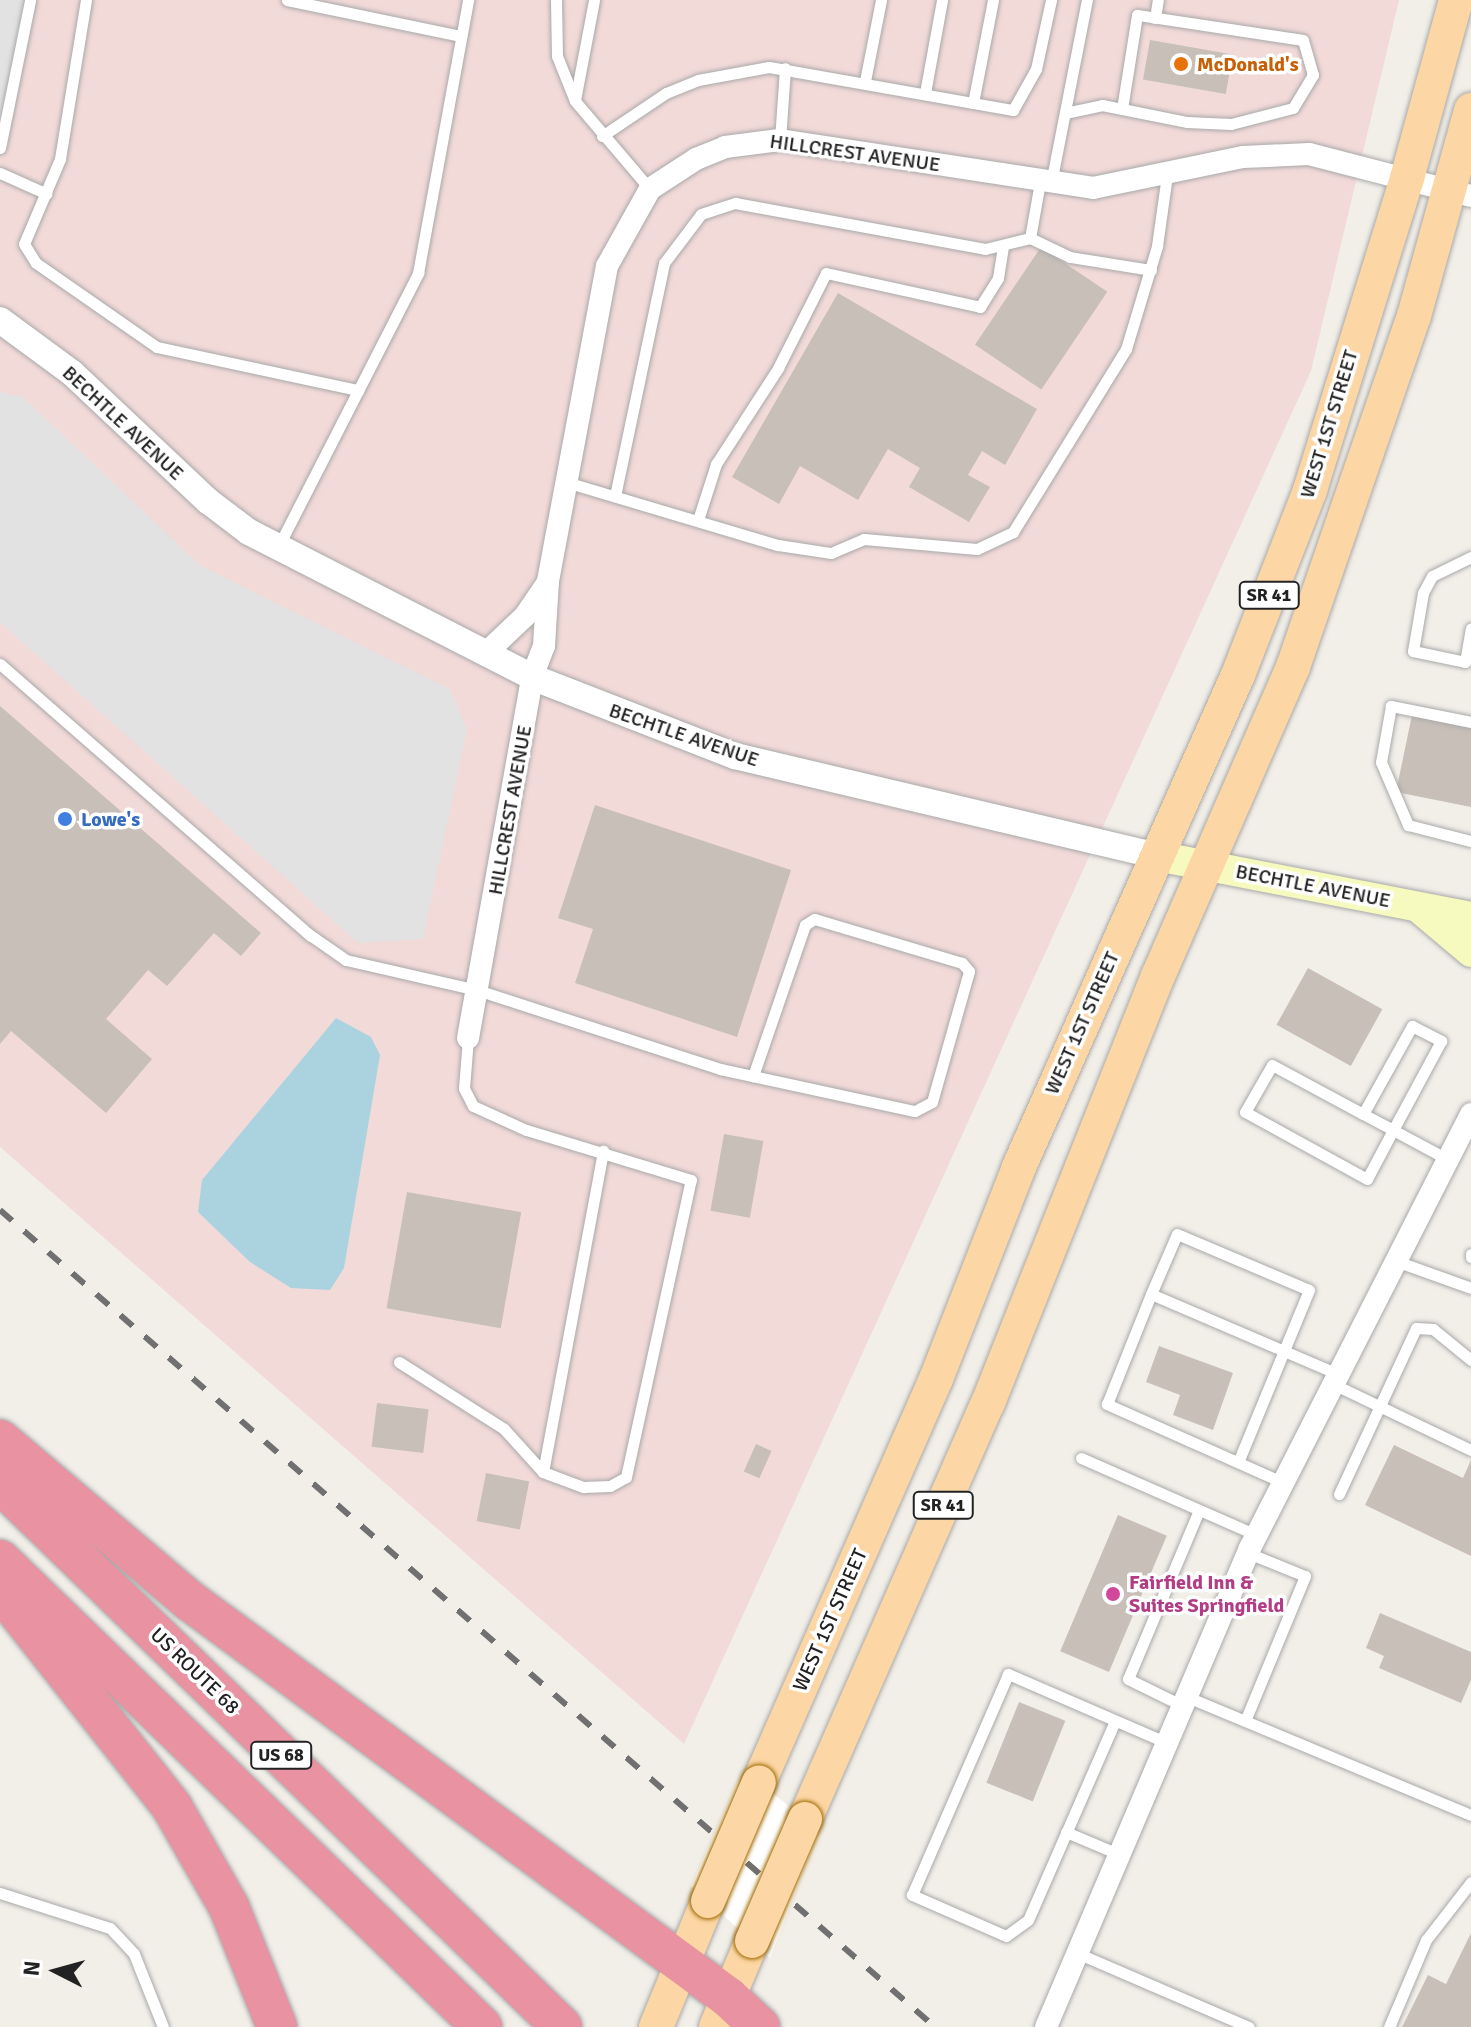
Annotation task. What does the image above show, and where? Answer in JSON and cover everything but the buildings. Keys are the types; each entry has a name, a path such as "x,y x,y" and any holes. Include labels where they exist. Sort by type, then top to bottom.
{"highway":[{"path":"0,1440 190,1601 682,1964 722,2012 760,2027"},
{"name":"US ROUTE 68","path":"0,1483 562,2027"},
{"name":"US 68","path":"0,1560 482,2027"},
{"path":"0,1589 172,1807 229,1907 277,2027"}],"main road":[{"name":"WEST 1ST STREET","path":"657,2023 1157,856 1238,675 1310,490 1407,178 1456,0"},
{"name":"SR 41","path":"722,2012 988,1403 1106,1103 1293,667 1462,194 1471,110"},
{"name":"BECHTLE AVENUE","path":"1157,856 1471,917"},
{"path":"1418,907 1471,952"}],"street":[{"name":"HILLCREST AVENUE","path":"468,1038 532,677 544,646 548,581 607,266 650,189 696,159 725,147 780,140 1046,183 1107,187 1277,153 1353,162 1462,194"},
{"name":"BECHTLE AVENUE","path":"0,320 72,373 208,501 278,547 532,677 735,756 1157,856"},
{"name":"HILLCREST AVENUE","path":"487,652 525,616 548,581"},
{"path":"1046,2027 1252,1544 1393,1260 1471,1114"}],"lane":[{"path":"0,148 30,0"},
{"path":"86,0 60,159 24,244 36,263 157,347 358,390"},
{"path":"287,0 461,36"},
{"path":"278,547 418,273 468,0"},
{"path":"556,0 557,56 575,101 650,189"},
{"path":"575,101 594,0"},
{"path":"865,81 881,0"},
{"path":"925,93 942,0"},
{"path":"973,103 993,0"},
{"path":"602,136 666,93 736,70 785,68 1013,110 1036,69 1051,0"},
{"path":"1030,238 1065,113 1087,0"},
{"path":"1155,18 1158,0"},
{"path":"1065,113 1102,105 1122,109 1231,124 1293,108 1313,75 1303,40 1137,15 1122,109"},
{"path":"780,140 785,68"},
{"path":"0,173 47,194"},
{"path":"566,482 778,545 831,553 864,539 977,549 1013,532 1126,349 1151,270 1167,175"},
{"path":"615,496 664,263 701,214 735,203 985,249 1030,238 1070,257 1151,270"},
{"path":"698,520 716,464 778,368 826,273 980,307 998,278 1003,245"},
{"path":"1469,553 1432,576 1423,593 1413,651 1465,662 1471,629"},
{"path":"0,664 310,935 346,960 477,990 753,1076 924,1109 932,1102 969,971 962,963 814,919 805,925 753,1076"},
{"path":"1471,722 1391,706 1381,762 1408,825 1471,841"},
{"path":"1363,1114 1412,1026 1441,1041 1393,1130 1367,1179 1245,1112 1272,1065 1363,1114 1393,1130 1447,1159"},
{"path":"399,1362 504,1429 543,1472 583,1487 610,1486 626,1477 691,1180 526,1130 473,1106 464,1088 468,1038"},
{"path":"543,1472 603,1151"},
{"path":"1238,1462 1309,1290 1177,1234 1107,1404 1282,1482"},
{"path":"1393,1260 1471,1288"},
{"path":"1151,1294 1284,1351 1377,1405 1471,1450"},
{"path":"1339,1494 1377,1405 1416,1328 1433,1329 1471,1360"},
{"path":"1081,1458 1199,1510 1305,1576 1245,1721"},
{"path":"1199,1510 1128,1679 1245,1721 1471,1815"},
{"path":"1115,1721 1028,1920 1006,1936 912,1895 1008,1674 1165,1742"},
{"path":"1066,1832 1118,1854"},
{"path":"1389,2027 1426,1940 1471,1882"},
{"path":"0,1893 110,1928 134,1954 163,2027"},
{"path":"1077,1953 1249,2027"}],"shaded area":[{"path":"0,0 1399,0 1311,371 684,1744 0,1147"},
{"path":"0,0 30,0 0,148"},
{"path":"0,392 23,397 201,566 450,689 467,729 423,939 358,943 0,622"}],"water":[{"path":"336,1018 371,1037 380,1055 344,1268 330,1290 291,1288 250,1262 198,1212 202,1180"}],"pier":[{"path":"743,1769 819,1831 770,1958 691,1886"}],"railway":[{"path":"0,1210 935,2027"}],"place":[{"name":"McDonald's","path":"1181,64"},
{"name":"Lowe's","path":"65,819"},
{"name":"Fairfield Inn & Suites Springfield","path":"1113,1594"}]}
